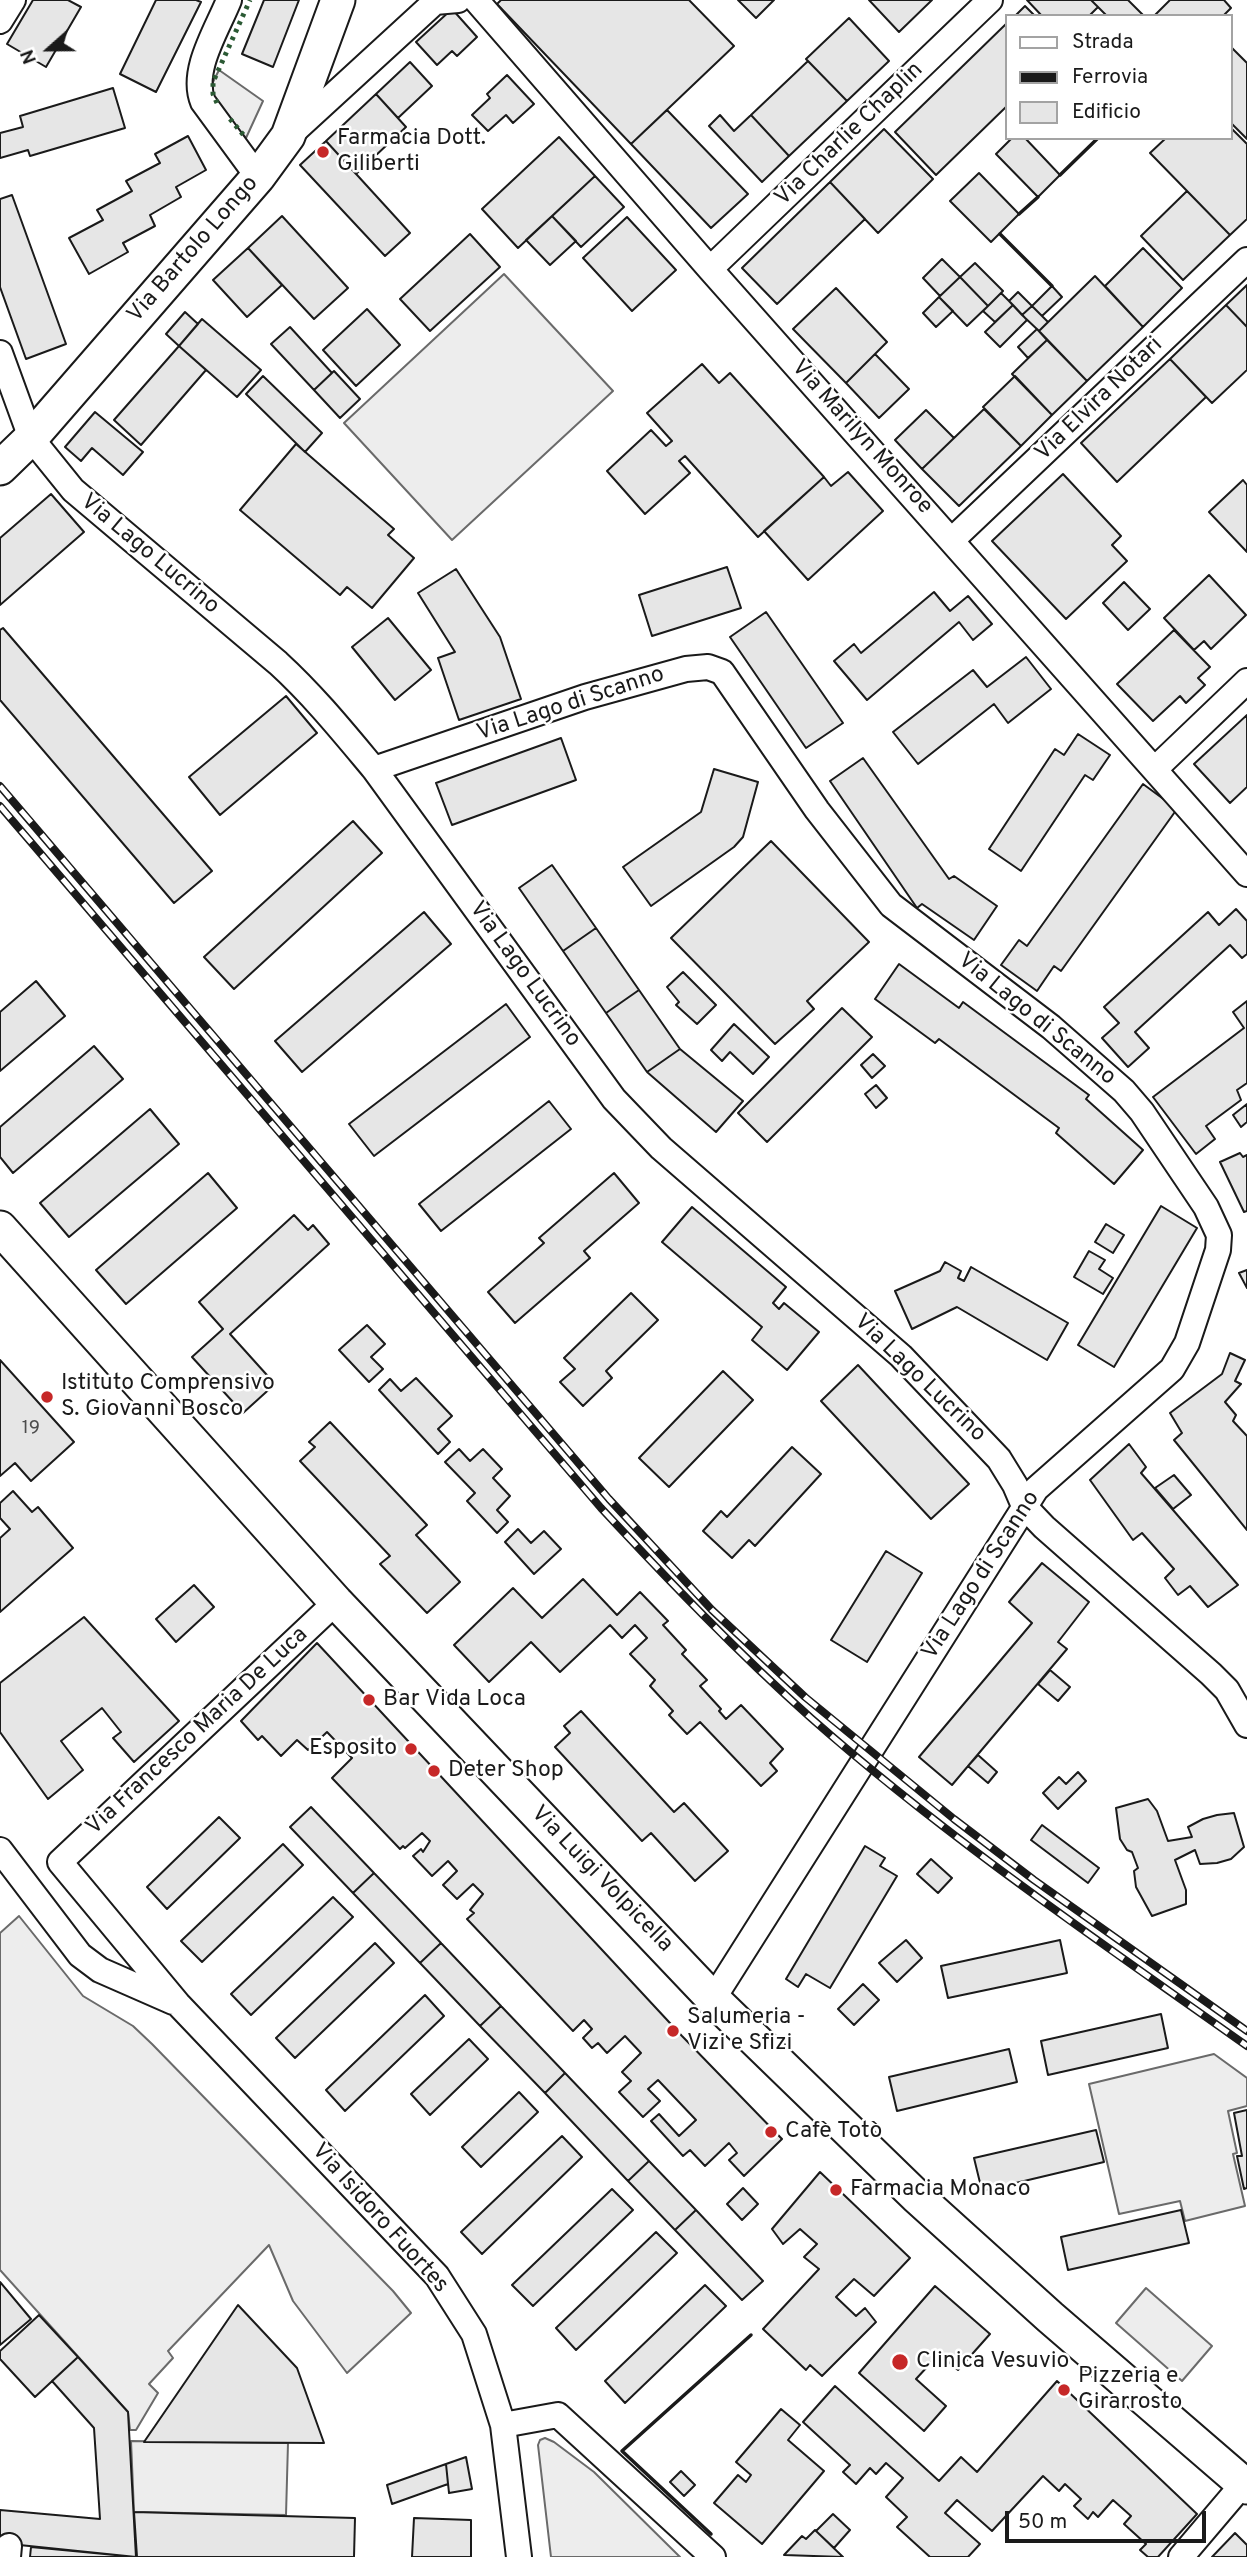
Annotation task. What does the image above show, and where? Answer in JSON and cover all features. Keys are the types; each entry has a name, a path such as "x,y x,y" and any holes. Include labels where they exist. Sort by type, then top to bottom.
{"street":[{"path":"0,21 13,0"},
{"path":"229,0 199,72 199,93 258,177"},
{"name":"Via Bartolo Longo","path":"0,468 31,438 258,177 288,136 338,0"},
{"name":"Via Marilyn Monroe","path":"476,0 710,269 1247,874"},
{"name":"Via Charlie Chaplin","path":"710,269 990,0"},
{"path":"288,136 442,1"},
{"name":"Via Elvira Notari","path":"952,540 1247,260"},
{"name":"Via Lago Lucrino","path":"0,353 31,438 73,490 307,690 374,769 622,1108 670,1157 901,1356 999,1458 1024,1506 1067,1549 1211,1674 1227,1690 1247,1725"},
{"name":"Via Lago di Scanno","path":"374,769 585,697 673,672 708,667 722,672 810,801 891,905 1051,1027 1124,1091 1142,1112 1215,1223 1219,1235 1216,1261 1187,1343 1172,1369 1036,1489 713,1999"},
{"path":"1154,769 1247,681"},
{"name":"Via Luigi Volpicella","path":"0,1228 336,1602 713,1999 916,2196 1050,2317 1245,2486"},
{"name":"Via Francesco Maria De Luca","path":"60,1861 336,1602"},
{"name":"Via Isidoro Fuortes","path":"0,1850 80,1955 100,1970 178,2004"},
{"name":"Via Isidoro Fuortes","path":"60,1861 178,2004 437,2276 474,2334 503,2425 519,2557"},
{"path":"503,2425 558,2415 713,2557"},
{"path":"1181,2557 1245,2486"}],"shaded area":[{"path":"219,70 263,101 246,138 218,106 213,94 213,82"},
{"path":"504,274 613,391 452,540 344,423"},
{"path":"19,1916 83,1996 133,2026 152,2044 393,2291 411,2313 347,2373 293,2301 269,2245 168,2351 173,2358 149,2384 158,2393 136,2430 130,2430 128,2412 0,2270 0,1933"},
{"path":"1214,2054 1247,2078 1247,2106 1228,2111 1237,2153 1233,2154 1245,2206 1185,2221 1180,2201 1119,2214 1089,2084"},
{"path":"1146,2288 1212,2346 1182,2381 1116,2323"},
{"path":"545,2438 594,2472 680,2557 551,2557 538,2445 540,2440"},
{"path":"131,2441 288,2443 286,2515 134,2512"}],"building":[{"path":"33,0 68,0 81,7 46,67 7,44"},
{"path":"156,0 201,2 156,92 120,74"},
{"path":"264,0 299,0 273,67 242,54"},
{"path":"501,0 689,0 734,46 631,144 497,4"},
{"path":"738,0 774,0 756,18"},
{"path":"869,0 932,0 899,32"},
{"path":"1027,0 1091,0 1098,7 1091,14 1040,14"},
{"path":"1091,0 1128,0 1142,14 1105,14"},
{"path":"1170,0 1224,0 1231,8 1225,14 1156,14"},
{"path":"1025,6 1033,14 1017,14"},
{"path":"452,9 477,37 457,56 452,51 437,65 416,42"},
{"path":"849,18 889,61 847,101 806,59"},
{"path":"1006,24 1006,107 936,175 895,132"},
{"path":"1233,49 1247,63 1247,139 1233,125"},
{"path":"808,61 847,101 789,156 751,115"},
{"path":"410,62 432,86 398,118 376,94"},
{"path":"507,75 534,104 513,123 506,115 488,131 472,115 490,98 487,94"},
{"path":"113,88 125,128 30,156 28,150 0,158 0,133 23,127 20,116"},
{"path":"376,94 406,127 356,174 326,141"},
{"path":"667,110 748,194 711,228 631,144"},
{"path":"720,115 734,131 751,115 789,156 762,182 709,126"},
{"path":"884,129 933,179 878,233 830,182"},
{"path":"1233,130 1247,144 1247,219 1230,235 1150,153 1164,140 1233,140"},
{"path":"188,136 206,170 176,187 181,197 150,215 155,226 123,243 128,252 89,274 69,238 103,220 97,210 132,191 126,181 160,163 155,154"},
{"path":"559,137 595,176 518,248 482,209"},
{"path":"1010,140 1027,140 1060,175 1038,197 996,154"},
{"path":"326,141 410,233 385,256 300,165"},
{"path":"979,173 1019,214 991,242 950,201"},
{"path":"595,176 624,207 581,247 552,216"},
{"path":"830,182 865,219 777,304 742,268"},
{"path":"1187,191 1230,235 1183,280 1141,236"},
{"path":"12,195 66,344 26,359 0,287 0,199"},
{"path":"282,216 348,288 314,319 248,248"},
{"path":"552,216 576,241 550,265 526,240"},
{"path":"627,217 676,270 632,311 583,258"},
{"path":"470,234 500,267 430,331 400,299"},
{"path":"248,248 282,285 247,317 213,280"},
{"path":"1143,248 1182,288 1143,327 1105,286"},
{"path":"942,259 960,277 940,296 923,278"},
{"path":"975,263 1003,291 988,306 960,277"},
{"path":"1095,276 1143,327 1087,381 1039,331"},
{"path":"960,277 988,306 967,326 939,297"},
{"path":"1247,285 1247,327 1226,305"},
{"path":"1052,286 1062,297 1042,316 1032,306"},
{"path":"836,288 887,342 846,383 793,329"},
{"path":"1018,292 1032,306 1022,315 1009,301"},
{"path":"1001,293 1013,305 995,322 983,311"},
{"path":"939,297 953,311 936,327 923,313"},
{"path":"1013,305 1027,320 1000,347 985,332"},
{"path":"1226,305 1247,327 1247,370 1212,403 1170,359"},
{"path":"1032,306 1048,322 1039,331 1022,315"},
{"path":"367,309 400,345 356,386 323,350"},
{"path":"185,312 198,324 179,346 166,334"},
{"path":"202,319 261,370 237,397 179,346"},
{"path":"290,327 332,373 314,390 271,344"},
{"path":"1037,329 1047,340 1028,358 1018,347"},
{"path":"1047,340 1087,381 1052,415 1012,374"},
{"path":"179,346 206,370 141,445 114,420"},
{"path":"875,354 909,389 879,418 846,383"},
{"path":"1170,359 1206,397 1117,482 1081,443"},
{"path":"702,364 719,383 730,373 824,477 758,537 685,456 679,461 690,473 645,514 607,471 651,430 666,446 672,441 647,413"},
{"path":"334,371 360,399 340,418 314,390"},
{"path":"263,376 322,433 305,452 246,394"},
{"path":"1015,376 1052,415 1021,446 983,407"},
{"path":"984,409 1021,446 959,506 922,469"},
{"path":"926,410 954,438 922,469 895,440"},
{"path":"95,412 143,452 123,475 92,448 81,461 65,447"},
{"path":"296,444 394,529 388,535 414,558 372,608 347,587 340,595 240,510"},
{"path":"848,472 883,511 808,580 764,531 824,477 831,486"},
{"path":"1063,474 1121,536 1112,545 1127,561 1066,619 992,541"},
{"path":"1243,480 1247,485 1247,552 1209,512"},
{"path":"51,494 84,532 0,605 0,538"},
{"path":"727,567 741,608 652,636 639,595"},
{"path":"456,569 500,637 521,699 459,720 438,658 455,652 418,593"},
{"path":"1209,575 1246,615 1211,649 1204,641 1194,650 1164,618"},
{"path":"1124,582 1150,609 1128,630 1103,603"},
{"path":"934,592 950,611 968,596 992,624 973,640 959,622 867,700 834,661 854,644 861,653"},
{"path":"766,612 843,723 806,748 730,637"},
{"path":"388,618 431,670 395,700 352,647"},
{"path":"3,628 212,871 174,903 0,700 0,630"},
{"path":"1174,630 1210,667 1198,678 1205,685 1186,703 1180,696 1153,721 1117,684"},
{"path":"1026,657 1051,689 1008,723 994,704 918,764 893,732 973,670 987,687"},
{"path":"286,696 317,733 220,815 189,777"},
{"path":"1247,715 1247,787 1230,803 1194,764"},
{"path":"1078,734 1110,755 1093,780 1085,775 1021,871 989,849 1055,749 1064,755"},
{"path":"561,738 576,780 452,825 436,783"},
{"path":"863,758 949,879 954,876 997,906 974,940 922,904 917,908 830,781"},
{"path":"714,769 758,782 743,837 734,847 651,906 623,867 701,812"},
{"path":"1143,784 1177,809 1061,971 1054,966 1037,991 1001,965 1019,940 1027,946"},
{"path":"353,821 382,853 234,989 204,957"},
{"path":"771,841 869,942 807,1001 814,1009 775,1044 671,938"},
{"path":"552,865 596,928 563,951 519,888"},
{"path":"1236,909 1247,921 1247,954 1242,958 1230,945 1135,1032 1149,1048 1128,1067 1102,1038 1119,1023 1104,1007 1208,912 1219,925"},
{"path":"424,912 451,944 302,1072 275,1041"},
{"path":"596,928 639,990 606,1013 563,951"},
{"path":"899,964 959,1008 963,1002 1089,1095 1086,1099 1143,1150 1114,1184 1056,1133 1059,1128 939,1039 935,1043 875,999"},
{"path":"683,972 716,1005 697,1024 676,1005 679,1002 667,987"},
{"path":"36,981 65,1016 0,1071 0,1012"},
{"path":"639,990 680,1049 647,1072 606,1013"},
{"path":"1247,1001 1247,1083 1237,1090 1241,1100 1206,1126 1215,1139 1196,1154 1153,1097 1244,1028 1233,1012"},
{"path":"506,1004 530,1037 374,1156 349,1124"},
{"path":"842,1008 872,1037 767,1142 738,1113"},
{"path":"734,1024 769,1057 753,1074 730,1052 722,1061 711,1050"},
{"path":"94,1046 123,1079 13,1173 0,1157 0,1127"},
{"path":"680,1049 743,1101 716,1132 647,1072"},
{"path":"873,1054 885,1066 872,1078 861,1065"},
{"path":"876,1085 887,1098 876,1108 865,1094"},
{"path":"549,1101 571,1129 441,1231 419,1204"},
{"path":"1247,1104 1247,1122 1241,1127 1233,1115"},
{"path":"150,1109 179,1144 69,1237 40,1203"},
{"path":"1240,1153 1243,1157 1247,1155 1247,1211 1244,1212 1220,1162"},
{"path":"208,1173 237,1208 126,1304 96,1270"},
{"path":"614,1173 639,1203 584,1251 590,1258 515,1323 488,1292 544,1243 539,1238"},
{"path":"1161,1206 1197,1228 1114,1367 1078,1345"},
{"path":"692,1207 786,1287 773,1303 779,1309 784,1303 819,1332 787,1370 752,1340 762,1327 662,1242"},
{"path":"294,1215 308,1230 313,1225 329,1244 230,1334 275,1384 243,1413 192,1357 223,1329 199,1302"},
{"path":"1106,1224 1124,1235 1113,1253 1095,1242"},
{"path":"1089,1251 1105,1260 1099,1269 1113,1278 1103,1294 1074,1277"},
{"path":"945,1262 961,1271 958,1278 964,1281 971,1267 1068,1323 1047,1360 957,1307 912,1329 895,1291 940,1271"},
{"path":"1247,1270 1247,1288 1239,1273"},
{"path":"631,1293 658,1320 606,1371 612,1378 583,1406 560,1382 575,1369 564,1358"},
{"path":"367,1325 385,1344 371,1357 383,1369 369,1382 339,1350"},
{"path":"1230,1353 1245,1360 1235,1381 1241,1384 1225,1402 1236,1415 1233,1421 1247,1436 1247,1530 1174,1440 1182,1433 1170,1413 1222,1374"},
{"path":"0,1360 74,1442 31,1481 15,1463 0,1476"},
{"path":"858,1365 969,1484 931,1519 821,1401"},
{"path":"723,1371 753,1400 669,1487 639,1458"},
{"path":"416,1378 452,1416 438,1429 450,1442 438,1454 379,1390 390,1379 401,1391"},
{"path":"330,1422 427,1525 416,1535 460,1582 427,1613 380,1564 390,1556 300,1461 315,1447 309,1442"},
{"path":"1129,1444 1146,1467 1141,1473 1238,1585 1208,1607 1190,1586 1178,1595 1165,1578 1174,1569 1142,1533 1133,1540 1090,1480"},
{"path":"792,1447 821,1474 755,1546 749,1540 732,1558 703,1531 721,1511 727,1517"},
{"path":"459,1449 470,1461 483,1449 502,1469 493,1478 510,1496 497,1510 508,1522 497,1533 467,1501 475,1493 445,1462"},
{"path":"1174,1475 1191,1495 1173,1509 1155,1488"},
{"path":"13,1491 32,1512 38,1507 73,1548 0,1612 0,1538 10,1529 0,1518 0,1503"},
{"path":"518,1529 531,1543 544,1531 561,1549 534,1574 505,1542"},
{"path":"886,1551 922,1573 867,1662 831,1640"},
{"path":"1042,1563 1089,1602 1058,1642 1067,1649 952,1785 919,1757 1032,1623 1009,1602"},
{"path":"583,1579 617,1615 640,1592 668,1621 663,1625 686,1650 682,1654 707,1680 700,1686 721,1709 719,1711 726,1719 741,1705 783,1749 770,1763 777,1771 761,1786 700,1722 687,1734 669,1715 673,1711 650,1686 655,1680 630,1654 647,1638 635,1625 622,1638 610,1625 560,1672 531,1642 489,1682 454,1645 513,1588 542,1618"},
{"path":"194,1585 214,1607 176,1642 156,1619"},
{"path":"84,1617 179,1721 134,1762 113,1738 121,1732 102,1708 61,1741 83,1770 48,1799 0,1732 0,1683"},
{"path":"317,1643 682,2036 782,2139 744,2176 729,2160 737,2153 729,2143 705,2166 690,2150 683,2156 651,2121 659,2114 679,2136 696,2120 658,2080 648,2089 660,2101 643,2117 619,2092 631,2081 622,2072 641,2053 625,2036 607,2053 598,2043 592,2048 583,2038 592,2029 584,2020 573,2031 467,1919 474,1913 470,1910 483,1894 473,1884 457,1899 443,1885 457,1871 448,1861 432,1876 413,1856 421,1849 423,1852 430,1841 422,1833 405,1848 403,1846 400,1849 332,1778 352,1758 327,1732 308,1750 297,1740 281,1756 262,1736 258,1740 241,1721"},
{"path":"1050,1670 1070,1687 1058,1701 1038,1684"},
{"path":"581,1711 674,1812 684,1803 728,1851 695,1881 651,1833 642,1841 555,1747 570,1733 564,1726"},
{"path":"978,1755 997,1772 988,1783 968,1766"},
{"path":"1078,1772 1086,1781 1058,1809 1043,1793 1059,1777 1066,1784"},
{"path":"1148,1799 1157,1811 1168,1841 1192,1837 1188,1827 1203,1819 1234,1813 1244,1847 1231,1859 1217,1863 1200,1864 1195,1850 1175,1860 1186,1890 1186,1904 1152,1916 1136,1887 1134,1871 1138,1868 1132,1852 1127,1850 1120,1839 1116,1808"},
{"path":"311,1807 374,1873 353,1893 290,1827"},
{"path":"219,1817 240,1838 167,1909 147,1887"},
{"path":"1042,1825 1099,1868 1088,1883 1031,1840"},
{"path":"283,1844 303,1865 202,1962 181,1941"},
{"path":"865,1846 885,1858 880,1866 897,1876 830,1988 806,1974 798,1987 786,1979"},
{"path":"931,1859 952,1878 938,1893 917,1874"},
{"path":"374,1873 441,1943 420,1963 353,1893"},
{"path":"333,1897 353,1917 251,2015 231,1994"},
{"path":"906,1940 922,1958 897,1982 879,1963"},
{"path":"1060,1940 1067,1973 948,1998 941,1966"},
{"path":"375,1943 394,1963 295,2058 276,2038"},
{"path":"441,1943 501,2006 480,2026 420,1963"},
{"path":"863,1984 879,2000 854,2025 838,2009"},
{"path":"425,1995 444,2016 345,2111 326,2090"},
{"path":"501,2006 565,2073 545,2093 480,2026"},
{"path":"1161,2014 1168,2048 1048,2075 1041,2041"},
{"path":"469,2039 488,2059 430,2115 411,2094"},
{"path":"1009,2049 1017,2082 897,2111 889,2077"},
{"path":"565,2073 649,2161 628,2181 545,2093"},
{"path":"519,2092 538,2112 481,2167 462,2147"},
{"path":"1247,2110 1247,2188 1244,2189 1237,2156 1242,2156 1234,2113"},
{"path":"1096,2130 1104,2162 982,2191 974,2158"},
{"path":"562,2136 582,2157 482,2254 461,2232"},
{"path":"649,2161 696,2210 675,2230 628,2181"},
{"path":"820,2172 910,2258 874,2296 854,2279 836,2297 856,2316 865,2308 876,2322 822,2376 810,2365 806,2370 763,2329 819,2269 804,2257 817,2244 800,2229 783,2244 772,2229"},
{"path":"743,2188 758,2204 742,2220 727,2204"},
{"path":"612,2189 633,2210 533,2306 512,2285"},
{"path":"696,2210 763,2281 742,2300 675,2230"},
{"path":"1181,2210 1189,2243 1068,2270 1061,2237"},
{"path":"656,2232 677,2253 576,2350 556,2328"},
{"path":"0,2282 31,2319 0,2345"},
{"path":"705,2285 726,2306 625,2403 605,2381"},
{"name":"Clinica Vesuvio","path":"935,2286 990,2334 958,2370 939,2354 916,2379 946,2406 924,2431 859,2373"},
{"path":"238,2305 297,2368 324,2443 144,2442"},
{"path":"39,2315 78,2357 35,2397 0,2359 0,2351"},
{"path":"78,2357 128,2412 136,2557 0,2543 0,2510 100,2519 94,2428 52,2381"},
{"path":"1057,2381 1197,2514 1158,2557 1148,2557 1140,2550 1146,2544 1124,2524 1131,2516 1113,2500 1098,2517 1093,2512 1088,2519 1074,2506 1081,2499 1065,2484 1059,2491 1043,2476 992,2531 957,2500 945,2513 980,2544 968,2557 930,2557 897,2527 907,2517 886,2497 903,2478 886,2463 876,2474 870,2468 856,2484 843,2472 850,2465 803,2422 835,2386 939,2481 961,2457 977,2472"},
{"path":"781,2409 800,2425 788,2440 824,2471 762,2544 714,2503 738,2475 746,2482 751,2475 736,2462"},
{"path":"466,2457 472,2489 449,2493 446,2464"},
{"path":"446,2464 448,2484 392,2504 387,2485"},
{"path":"681,2471 695,2485 684,2496 670,2482"},
{"path":"134,2512 355,2518 354,2557 137,2557"},
{"path":"833,2514 850,2530 834,2548 816,2531"},
{"path":"414,2518 471,2520 471,2557 412,2557"},
{"path":"815,2530 843,2557 784,2555 802,2536 806,2539"},
{"path":"1235,2533 1247,2545 1247,2557 1212,2557"},
{"path":"31,2547 136,2557 30,2557"}],"railway":[{"path":"0,786 609,1499 712,1610 805,1697 954,1819 1034,1880 1247,2031"},
{"path":"0,806 601,1508 730,1642 811,1718 916,1805 1024,1888 1247,2046"}],"hedge":[{"path":"217,103 213,94 213,82 250,0"},
{"path":"230,119 246,138"}],"wall":[{"path":"1060,175 1096,140"},
{"path":"1019,214 1038,197"},
{"path":"1000,234 1052,286"},
{"path":"711,2534 622,2451 751,2335"}],"place":[{"name":"Farmacia Dott. Giliberti","path":"323,152"},
{"name":"Istituto Comprensivo S. Giovanni Bosco","path":"47,1397"},
{"name":"Bar Vida Loca","path":"369,1700"},
{"name":"Esposito","path":"411,1749"},
{"name":"Deter Shop","path":"434,1771"},
{"name":"Salumeria - Vizi e Sfizi","path":"673,2031"},
{"name":"Cafè Totò","path":"771,2132"},
{"name":"Farmacia Monaco","path":"836,2190"},
{"name":"Clinica Vesuvio","path":"900,2362"},
{"name":"Pizzeria e Girarrosto","path":"1064,2390"}]}
